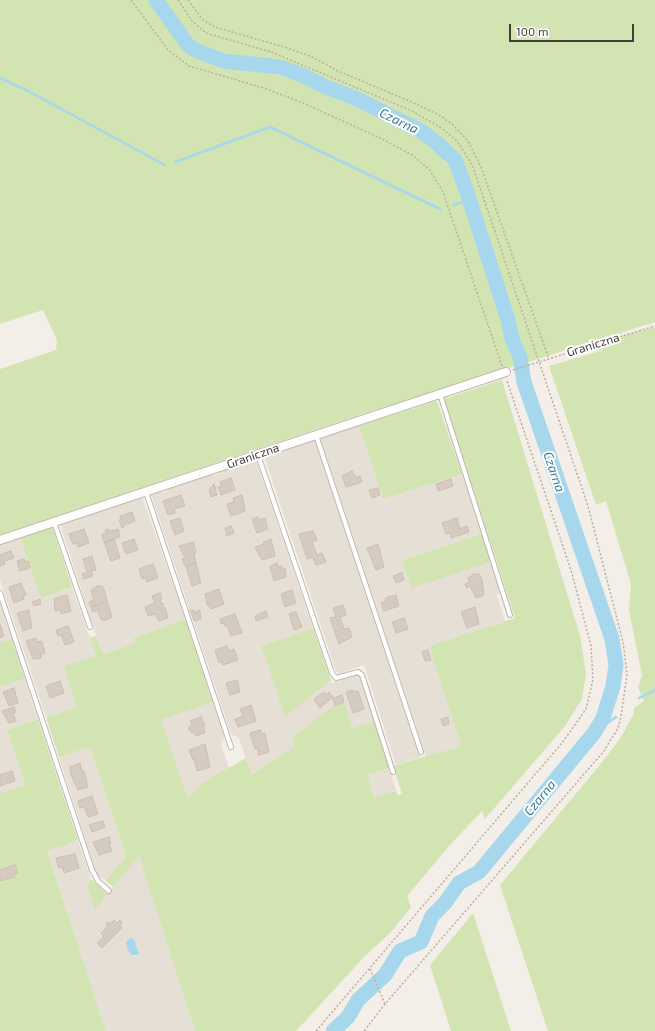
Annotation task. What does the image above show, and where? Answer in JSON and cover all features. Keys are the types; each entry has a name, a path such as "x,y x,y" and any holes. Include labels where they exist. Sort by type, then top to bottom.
{"street":[{"name":"Graniczna","path":"0,540 505,372"}],"lane":[{"path":"440,394 510,615"},
{"path":"316,434 421,752"},
{"path":"258,454 332,673 336,678 358,672 362,675 393,772"},
{"path":"146,492 231,747"},
{"path":"54,522 90,627"},
{"path":"0,593 92,870 98,881 110,891"}],"path":[{"path":"131,0 168,50 189,66 264,88 303,103 380,138 412,155 429,169 443,192 505,372 573,576 591,646 593,679 586,709 562,743 316,1031"},
{"path":"178,0 192,21 206,33 271,52 412,111 443,129 458,142 473,167 588,506 623,642 627,674 621,717 618,728 604,751 385,1004 364,1031"},
{"path":"188,0 203,20 215,27 310,56 338,71 439,115 453,125 468,141 481,167 549,359"},
{"name":"Graniczna","path":"505,372 655,326"},
{"path":"369,968 385,1004"}],"shaded area":[{"path":"359,425 383,499 462,474 482,534 402,560 411,587 491,562 500,593 497,595 505,621 429,646 461,746 426,757 320,438"},
{"path":"313,440 317,442 420,757 396,765 364,665 340,673 336,671 265,459 266,455"},
{"path":"256,460 313,628 261,646 285,716 331,680 332,683 359,673 375,721 352,728 344,703 327,710 295,746 251,774 239,738 231,734 151,494 159,491 162,493 167,491 168,488 211,474 213,476 219,474 221,471"},
{"path":"142,497 186,619 133,638 135,643 102,654 60,524"},
{"path":"20,537 41,598 72,587 96,656 77,707 46,717 0,580 0,544"},
{"path":"0,604 12,639 0,643"},
{"path":"25,679 38,719 7,730 25,785 0,793 0,687"},
{"path":"213,702 225,736 221,744 229,768 202,783 188,799 161,720"},
{"path":"90,746 126,856 106,880 97,876 59,757"},
{"path":"389,768 396,791 374,798 368,775"},
{"path":"78,840 91,879 87,886 95,909 139,855 195,1031 106,1031 47,850"}],"green space":[{"path":"0,0 655,0 655,322 576,347 655,327 655,1031 548,1031 500,885 599,766 622,736 634,713 634,708 644,701 638,688 642,675 629,610 631,584 606,501 596,505 549,366 604,350 566,350 356,416 0,535 0,369 56,350 57,340 43,310 0,324"},
{"path":"502,380 580,636 586,673 582,699 565,726 485,819 482,811 449,846 407,896 411,907 390,933 365,956 296,1031 195,1031 139,856 113,887 106,880 126,856 90,747 59,757 46,717 77,707 64,666 96,656 90,638 96,636 103,654 135,643 133,638 186,619 213,702 161,720 188,798 202,783 246,758 252,774 295,746 292,738 327,710 344,702 352,728 375,721 389,768 368,775 374,798 396,791 398,796 402,794 393,766 461,746 429,646 515,618 444,399"},
{"path":"437,401 462,474 383,499 359,426"},
{"path":"52,526 72,587 41,598 20,537"},
{"path":"482,534 491,562 411,588 402,560"},
{"path":"313,628 331,680 285,717 261,646"},
{"path":"12,639 25,679 0,687 0,643"},
{"path":"38,719 78,840 47,851 106,1031 0,1031 0,793 25,785 7,730"},
{"path":"91,879 107,894 95,910 87,886"},
{"path":"473,913 511,1031 451,1031 430,965"}],"water":[{"path":"130,938 134,939 139,955 132,955 127,949 126,942"}],"building":[{"path":"352,471 356,477 360,476 362,482 346,487 342,476"},
{"path":"231,478 235,490 221,495 218,487 222,486 220,482"},
{"path":"451,479 453,486 438,491 436,484"},
{"path":"214,484 217,495 211,497 209,490"},
{"path":"378,488 380,495 372,498 369,490"},
{"path":"181,495 185,506 174,509 175,513 168,515 163,501"},
{"path":"242,495 245,511 231,516 227,504 234,502 233,498"},
{"path":"132,512 135,521 124,525 122,528 119,520 121,519 120,516"},
{"path":"258,517 259,520 265,518 268,529 257,533 252,519"},
{"path":"180,518 184,531 175,535 170,521"},
{"path":"457,518 460,529 467,526 469,532 451,538 450,533 446,534 442,523"},
{"path":"231,526 234,533 227,536 225,528"},
{"path":"84,529 89,543 78,547 77,543 73,544 69,534"},
{"path":"108,529 110,531 118,529 120,537 104,542 102,534 106,533 105,530"},
{"path":"313,531 317,540 312,542 317,555 322,553 326,562 316,565 313,557 307,559 299,534"},
{"path":"114,539 120,558 111,561 104,542"},
{"path":"134,539 138,550 126,554 122,543"},
{"path":"271,539 275,556 262,560 255,547 264,544 263,542"},
{"path":"193,542 196,552 194,555 196,562 185,566 182,559 185,558 179,546"},
{"path":"378,544 384,567 376,570 367,548"},
{"path":"11,551 14,558 4,561 5,564 0,566 0,555"},
{"path":"92,556 96,570 91,571 93,576 84,579 82,574 87,572 83,559"},
{"path":"24,559 25,562 28,561 30,568 20,571 17,561"},
{"path":"196,563 201,583 192,586 186,566"},
{"path":"277,563 279,567 282,566 283,569 285,568 286,577 274,581 270,566"},
{"path":"153,564 158,578 147,582 146,578 142,579 139,569"},
{"path":"402,573 404,580 396,583 393,576"},
{"path":"474,574 479,574 482,579 484,595 476,598 470,586 466,588 465,584 469,583 468,578"},
{"path":"21,583 26,595 23,596 24,599 14,603 9,587"},
{"path":"97,586 102,586 104,589 107,601 91,607 89,602 94,600 91,590"},
{"path":"219,589 224,604 211,609 207,604 205,594"},
{"path":"292,590 296,603 285,607 281,594"},
{"path":"160,593 162,599 160,600 161,603 164,604 162,606 165,608 168,618 159,621 155,614 148,616 145,607 155,603 152,596"},
{"path":"67,595 71,611 61,614 60,610 55,611 54,599"},
{"path":"396,595 399,606 384,611 381,603 386,602 385,598"},
{"path":"40,599 41,604 34,606 32,602"},
{"path":"107,601 112,617 106,620 101,620 98,610 93,612 91,607"},
{"path":"343,605 346,615 340,617 344,629 349,628 352,637 339,644 330,618 336,617 333,608"},
{"path":"475,607 479,624 467,628 461,612"},
{"path":"29,610 32,628 23,631 17,613"},
{"path":"190,610 193,610 194,612 200,610 201,619 194,621"},
{"path":"266,611 268,617 256,621 255,616"},
{"path":"296,612 302,627 294,630 289,614"},
{"path":"235,614 242,633 231,636 227,625 225,626 224,623 221,624 220,619"},
{"path":"404,618 408,629 396,633 392,622"},
{"path":"0,624 4,636 0,638"},
{"path":"68,626 74,642 65,645 61,635 58,636 56,630"},
{"path":"36,638 37,642 42,641 45,653 41,654 41,658 33,659 26,641"},
{"path":"227,646 229,651 234,649 238,660 223,665 222,662 219,663 215,650"},
{"path":"428,650 431,660 425,661 422,652"},
{"path":"237,680 240,692 230,695 226,683"},
{"path":"60,681 64,693 50,698 46,686"},
{"path":"14,688 18,703 9,706 3,692"},
{"path":"353,690 354,692 358,691 364,709 353,713 346,692"},
{"path":"324,692 326,695 329,692 333,697 320,708 314,699"},
{"path":"342,695 344,702 335,706 333,698"},
{"path":"251,705 256,721 238,727 235,719 243,716 240,709"},
{"path":"14,707 16,712 13,713 16,721 9,723 2,711"},
{"path":"201,717 205,726 203,726 205,733 196,736 194,732 192,733 188,728 192,725 190,721"},
{"path":"448,717 449,724 443,726 441,719"},
{"path":"260,730 262,734 265,733 269,752 259,755 257,748 255,749 250,733"},
{"path":"205,744 210,767 197,771 194,759 193,760 189,750"},
{"path":"80,763 82,771 84,771 88,787 78,790 71,775 70,767"},
{"path":"12,771 15,781 0,786 0,775"},
{"path":"92,796 98,814 88,817 85,809 83,807 80,808 78,801"},
{"path":"103,821 105,827 92,832 89,825"},
{"path":"109,837 111,843 109,844 112,851 99,855 93,842"},
{"path":"75,854 79,868 64,873 62,867 59,868 56,858"},
{"path":"15,865 18,873 14,874 15,877 0,881 0,870"},
{"path":"114,920 117,923 120,920 122,922 120,926 122,928 102,948 97,943 104,936 101,933 108,926 106,925 108,922 110,924"}],"waterway":[{"name":"Czarna","path":"156,0 188,45 195,50 224,61 280,67 302,75 326,87 357,99 421,131 437,143 455,160 466,189 508,320 512,339 520,357 524,382 612,639 616,665 613,686 603,718 594,733 479,872 459,883 445,903 432,916 421,942 400,951 385,975 358,1000 348,1017 333,1031"},
{"path":"0,78 28,91 165,165"},
{"path":"175,162 270,127 440,209"},
{"path":"453,205 469,200"},
{"path":"639,698 655,690"},
{"path":"594,733 616,717"}]}
